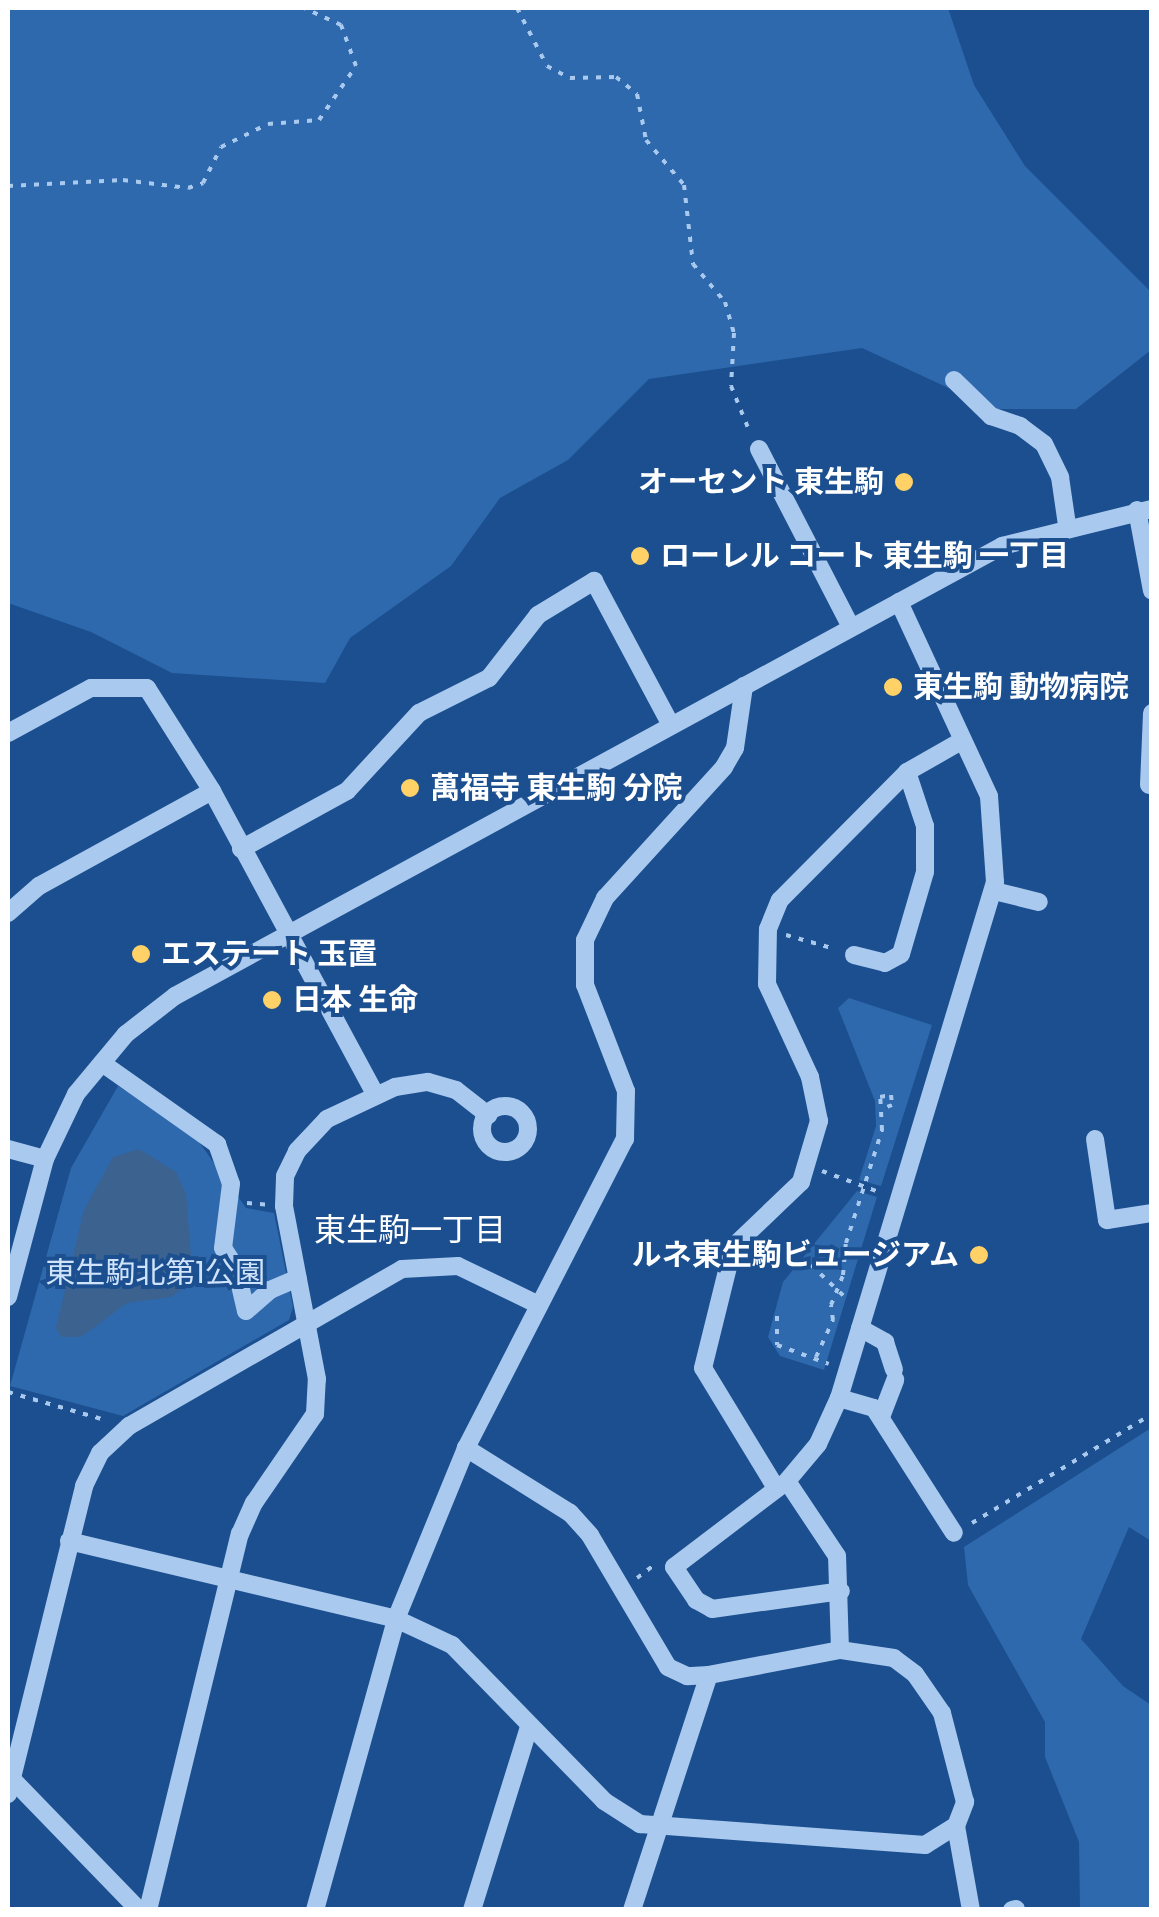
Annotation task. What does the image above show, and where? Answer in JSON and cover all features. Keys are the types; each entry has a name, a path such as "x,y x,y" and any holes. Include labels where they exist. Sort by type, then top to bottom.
{"street":[{"path":"954,380 991,416 1020,426 1044,444 1060,477 1067,525"},
{"path":"759,449 851,627"},
{"path":"8,1297 45,1159 76,1094 126,1034 176,996 1002,546 1067,525 1144,510 1152,591"},
{"path":"241,848 347,791 419,713 489,678 538,615 594,581 671,725"},
{"path":"840,1591 712,1609 696,1600 674,1567 782,1484 818,1444 839,1398 994,891 990,796 900,602"},
{"path":"314,1910 396,1619 466,1448 625,1139 626,1091 584,985 585,940 605,898 724,767 735,748 744,686"},
{"path":"8,733 91,688 147,688 212,791 375,1094"},
{"path":"1149,785 1152,713"},
{"path":"840,1650 837,1556 703,1368 734,1248 791,1196 809,1166 819,1121 816,1097 767,984 768,929 780,900 907,772 963,740"},
{"path":"854,955 885,963 901,954 925,872 925,826 907,772"},
{"path":"8,913 39,886 212,791"},
{"path":"994,891 1040,902"},
{"path":"102,1063 200,1127 223,1156 231,1184 223,1248 236,1268 246,1311 270,1290 298,1278"},
{"path":"148,1910 230,1579 254,1502 315,1414 307,1321 284,1206 285,1176 309,1135 375,1094 428,1082 456,1090 488,1115"},
{"path":"1095,1139 1107,1220 1152,1213"},
{"path":"8,1149 45,1159"},
{"path":"139,1910 10,1787 70,1541 100,1453 128,1426 402,1269 458,1266 539,1305"},
{"path":"860,1328 884,1342 895,1375 881,1417"},
{"path":"839,1398 874,1408 954,1533"},
{"path":"466,1448 570,1513 668,1667 687,1676 709,1675 840,1650 894,1658 931,1692 965,1802 956,1826 970,1910"},
{"path":"70,1541 396,1619 452,1644 604,1801 640,1824 925,1845 956,1826"},
{"path":"632,1910 709,1675"},
{"path":"472,1910 529,1727"}],"path":[{"path":"8,186 122,180 188,188 203,183 221,147 238,138 268,124 319,120 356,66 341,25 304,8"},
{"path":"517,8 547,66 570,78 616,77 637,94 646,140 684,185 694,264 725,302 734,333 731,386 759,449"},
{"path":"768,929 854,955"},
{"path":"884,1108 879,1103 885,1094 893,1102 912,1106"},
{"path":"884,1108 893,1102"},
{"path":"816,1357 834,1320 833,1292 843,1275 862,1185 882,1130 884,1108"},
{"path":"809,1166 886,1194"},
{"path":"231,1184 248,1203 284,1206"},
{"path":"811,1265 833,1292 852,1302"},
{"path":"777,1316 778,1345 833,1367"},
{"path":"8,1392 128,1426"},
{"path":"954,1533 1152,1414"},
{"path":"621,1590 660,1560 674,1567"}],"green space":[{"path":"8,8 948,8 974,85 1025,166 1151,292 1151,350 1076,409 994,409 862,348 649,379 568,460 500,498 451,566 350,638 325,683 172,673 91,632 8,603"},
{"path":"849,998 932,1025 881,1186 859,1180 876,1126 875,1101 838,1008"},
{"name":"東生駒北第1公園","path":"118,1086 192,1132 246,1208 274,1213 293,1307 289,1320 123,1416 10,1386 71,1168"},
{"path":"857,1191 877,1197 824,1370 780,1356 768,1337 783,1282"},
{"path":"1151,1428 1151,1541 1129,1527 1081,1639 1123,1686 1151,1705 1151,1909 1080,1909 1079,1842 1045,1757 1045,1722 968,1585 964,1547"}],"shaded area":[{"path":"139,1149 176,1172 186,1194 193,1281 171,1297 127,1303 81,1337 61,1337 56,1328 84,1210 113,1157"}],"place":[{"name":"オーセント 東生駒","path":"904,482"},
{"name":"ローレル コート 東生駒 一丁目","path":"640,556"},
{"name":"東生駒 動物病院","path":"893,687"},
{"name":"萬福寺 東生駒 分院","path":"410,788"},
{"name":"エステート 玉置","path":"141,954"},
{"name":"日本 生命","path":"272,1000"},
{"name":"ルネ東生駒ビュージアム","path":"979,1255"}],"district":[{"name":"東生駒一丁目","path":"410,1230"}]}
